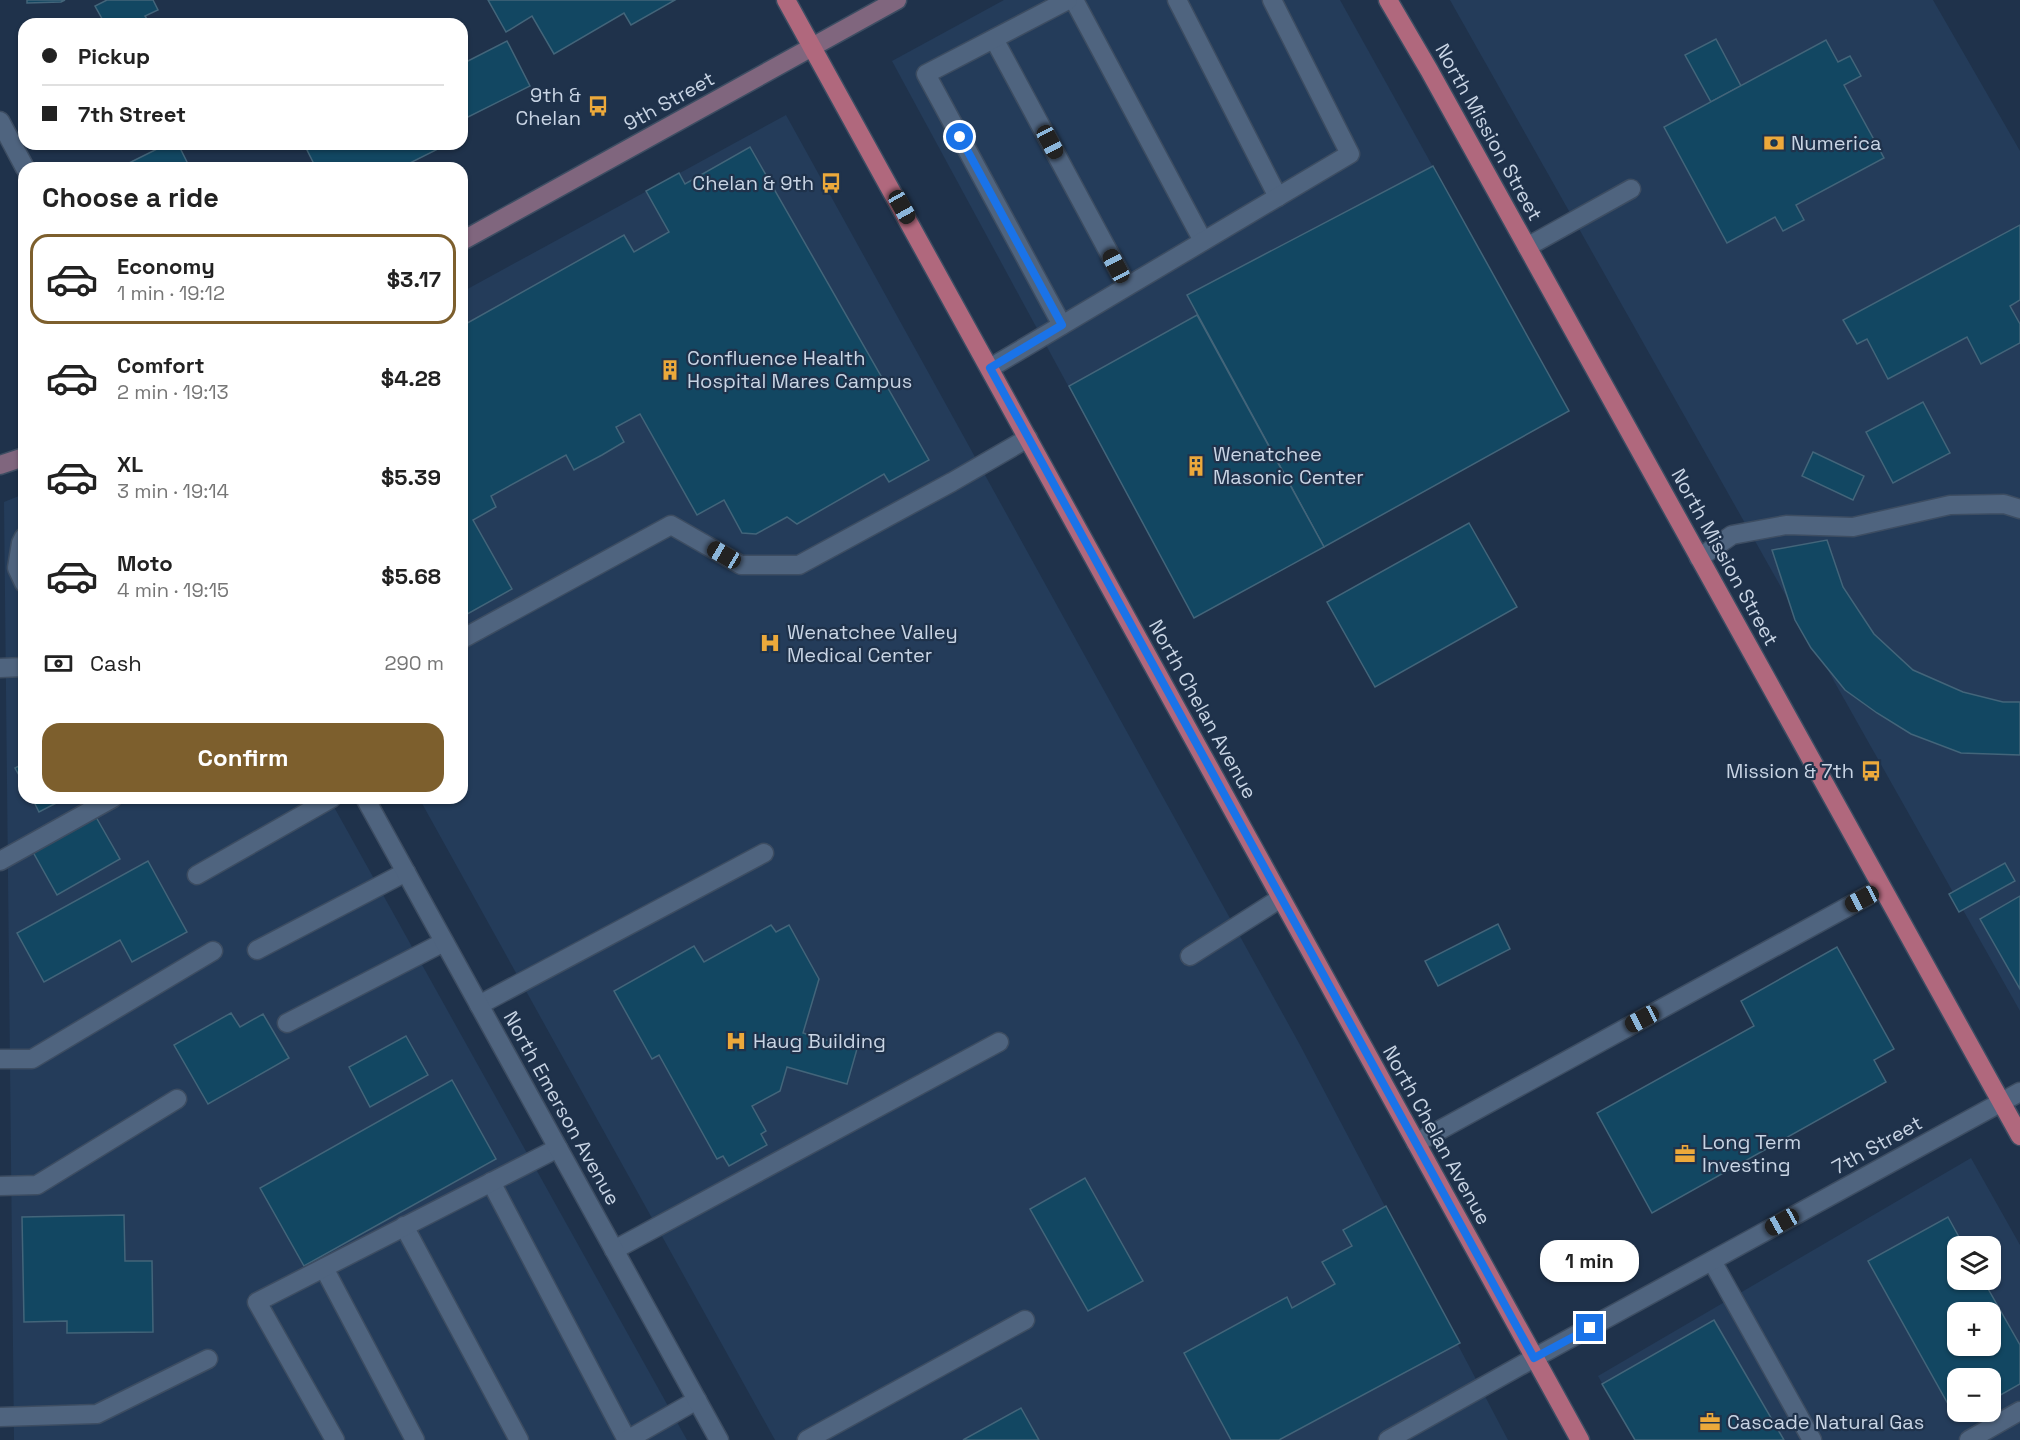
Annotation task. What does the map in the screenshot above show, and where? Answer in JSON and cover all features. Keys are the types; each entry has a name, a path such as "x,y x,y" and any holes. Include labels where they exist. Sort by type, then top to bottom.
{"main road":[{"name":"North Chelan Avenue","path":"786,0 1580,1440"},
{"name":"North Mission Street","path":"1388,0 1430,70 2020,1136"}],"street":[{"name":"9th Street","path":"468,238 897,0"},
{"path":"1062,325 926,74 1068,0"},
{"path":"1074,0 1203,242"},
{"path":"1177,0 1278,197"},
{"path":"990,368 1350,154 1272,0"},
{"path":"994,39 1127,286"},
{"path":"0,121 22,162"},
{"path":"1527,247 1632,189"},
{"path":"468,636 671,525 741,565 799,565 1028,438"},
{"path":"0,465 18,459"},
{"path":"1700,558 1732,535 1786,525 1853,527 1950,506 2004,504 2020,509"},
{"path":"0,668 18,667"},
{"path":"0,861 102,804"},
{"path":"197,875 321,804"},
{"name":"North Emerson Avenue","path":"368,804 719,1440"},
{"path":"479,1005 764,853"},
{"path":"257,950 406,872"},
{"path":"1416,1143 1882,888"},
{"path":"1190,956 1281,898"},
{"path":"288,1023 444,942"},
{"path":"0,1059 32,1059 213,951"},
{"path":"614,1250 999,1042"},
{"name":"7th Street","path":"1388,1440 2020,1092"},
{"path":"0,1186 37,1185 177,1099"},
{"path":"335,1440 257,1302 558,1148"},
{"path":"491,1182 627,1440 697,1400"},
{"path":"404,1227 519,1440"},
{"path":"1712,1261 1812,1440"},
{"path":"324,1268 415,1440"},
{"path":"807,1440 1025,1320"},
{"path":"0,1417 97,1414 208,1359"},
{"path":"1969,1440 2020,1412"}],"shaded area":[{"path":"1004,0 1340,0 1569,411 1194,618 892,61"},
{"path":"1450,0 1933,0 2020,151 2020,1011"},
{"name":"Wenatchee Valley Medical Center","path":"786,115 1300,1045 1508,1440 775,1440 422,804 468,804 468,289"},
{"path":"18,496 18,804 332,804 687,1440 14,1440 4,502"},
{"path":"1971,1158 2020,1245 2020,1440 1634,1440 1598,1376"}],"building":[{"path":"27,0 65,0 27,3"},
{"path":"107,0 153,0 158,10 145,16 146,18 102,18 95,6"},
{"path":"488,0 675,0 631,25 624,13 554,54 532,16 506,32"},
{"path":"1716,39 1741,86 1711,102 1685,55"},
{"name":"Numerica","path":"1826,40 1838,62 1850,56 1861,76 1844,85 1884,158 1796,205 1804,220 1783,231 1775,217 1727,243 1664,127"},
{"path":"507,41 530,86 468,117 468,61"},
{"name":"Confluence Health Hospital Mares Campus","path":"750,147 929,460 889,482 884,474 797,524 787,517 756,534 742,533 724,500 697,515 640,414 616,427 624,442 602,455 574,470 566,455 491,496 496,507 473,520 512,589 468,614 468,323 624,235 634,252 669,232 646,191 679,173 685,184"},
{"path":"155,150 181,150 187,162 131,162"},
{"path":"307,150 436,150 412,162 313,162"},
{"path":"1433,166 1569,411 1324,547 1187,295"},
{"path":"2020,225 2020,300 2010,306 2020,324 2020,343 1981,364 1967,337 1888,379 1867,339 1857,344 1843,320"},
{"name":"Wenatchee Masonic Center","path":"1197,315 1324,547 1194,618 1069,386"},
{"path":"1923,402 1950,453 1893,483 1866,432"},
{"path":"1813,452 1864,476 1853,500 1802,476"},
{"path":"1469,523 1517,607 1375,687 1327,602"},
{"path":"1827,540 1843,587 1874,634 1913,670 1963,692 2003,702 2020,702 2020,755 1961,753 1911,734 1845,690 1811,648 1795,620 1772,550"},
{"path":"35,804 54,804 39,812"},
{"path":"96,817 120,859 57,895 33,852"},
{"path":"148,861 187,932 132,962 120,940 44,982 17,933"},
{"path":"2005,863 2015,881 1959,912 1949,894"},
{"path":"2020,896 2020,989 1980,919"},
{"path":"1498,924 1510,949 1438,986 1425,961"},
{"name":"Haug Building","path":"771,925 776,932 789,925 819,979 803,1033 857,1049 847,1084 787,1067 780,1091 752,1106 766,1131 761,1134 767,1145 729,1166 723,1156 717,1159 659,1055 652,1059 614,991 694,946 704,962"},
{"path":"1837,947 1894,1049 1874,1060 1886,1082 1652,1213 1597,1113 1754,1026 1741,1001"},
{"path":"231,1013 240,1027 263,1014 289,1058 208,1104 174,1045"},
{"path":"406,1036 428,1075 370,1107 349,1067"},
{"path":"452,1080 496,1159 304,1266 260,1188"},
{"path":"1085,1178 1143,1281 1088,1311 1030,1209"},
{"path":"1386,1206 1460,1343 1279,1440 1231,1440 1184,1353 1287,1297 1292,1308 1335,1284 1322,1262 1352,1246 1343,1230"},
{"path":"124,1215 125,1261 152,1261 153,1332 67,1333 67,1321 24,1322 22,1217"},
{"path":"1948,1217 1958,1236 1947,1236 1947,1290 1989,1290 1996,1302 1947,1302 1947,1356 2001,1356 2001,1312 2020,1345 2020,1384 2001,1395 2001,1368 1947,1368 1947,1402 1868,1261"},
{"path":"1714,1320 1784,1440 1635,1440 1602,1384"},
{"path":"1021,1408 1039,1440 963,1440"}],"place":[{"name":"9th & Chelan","path":"598,106"},
{"name":"Numerica","path":"1774,143"},
{"name":"Chelan & 9th","path":"831,183"},
{"name":"Confluence Health Hospital Mares Campus","path":"670,370"},
{"name":"Wenatchee Masonic Center","path":"1196,466"},
{"name":"Wenatchee Valley Medical Center","path":"770,643"},
{"name":"Mission & 7th","path":"1871,771"},
{"name":"Haug Building","path":"736,1041"},
{"name":"Long Term Investing","path":"1685,1154"},
{"name":"Cascade Natural Gas","path":"1710,1422"}],"route":[{"path":"960,137 1062,325 990,368 1534,1358 1590,1328"}]}
